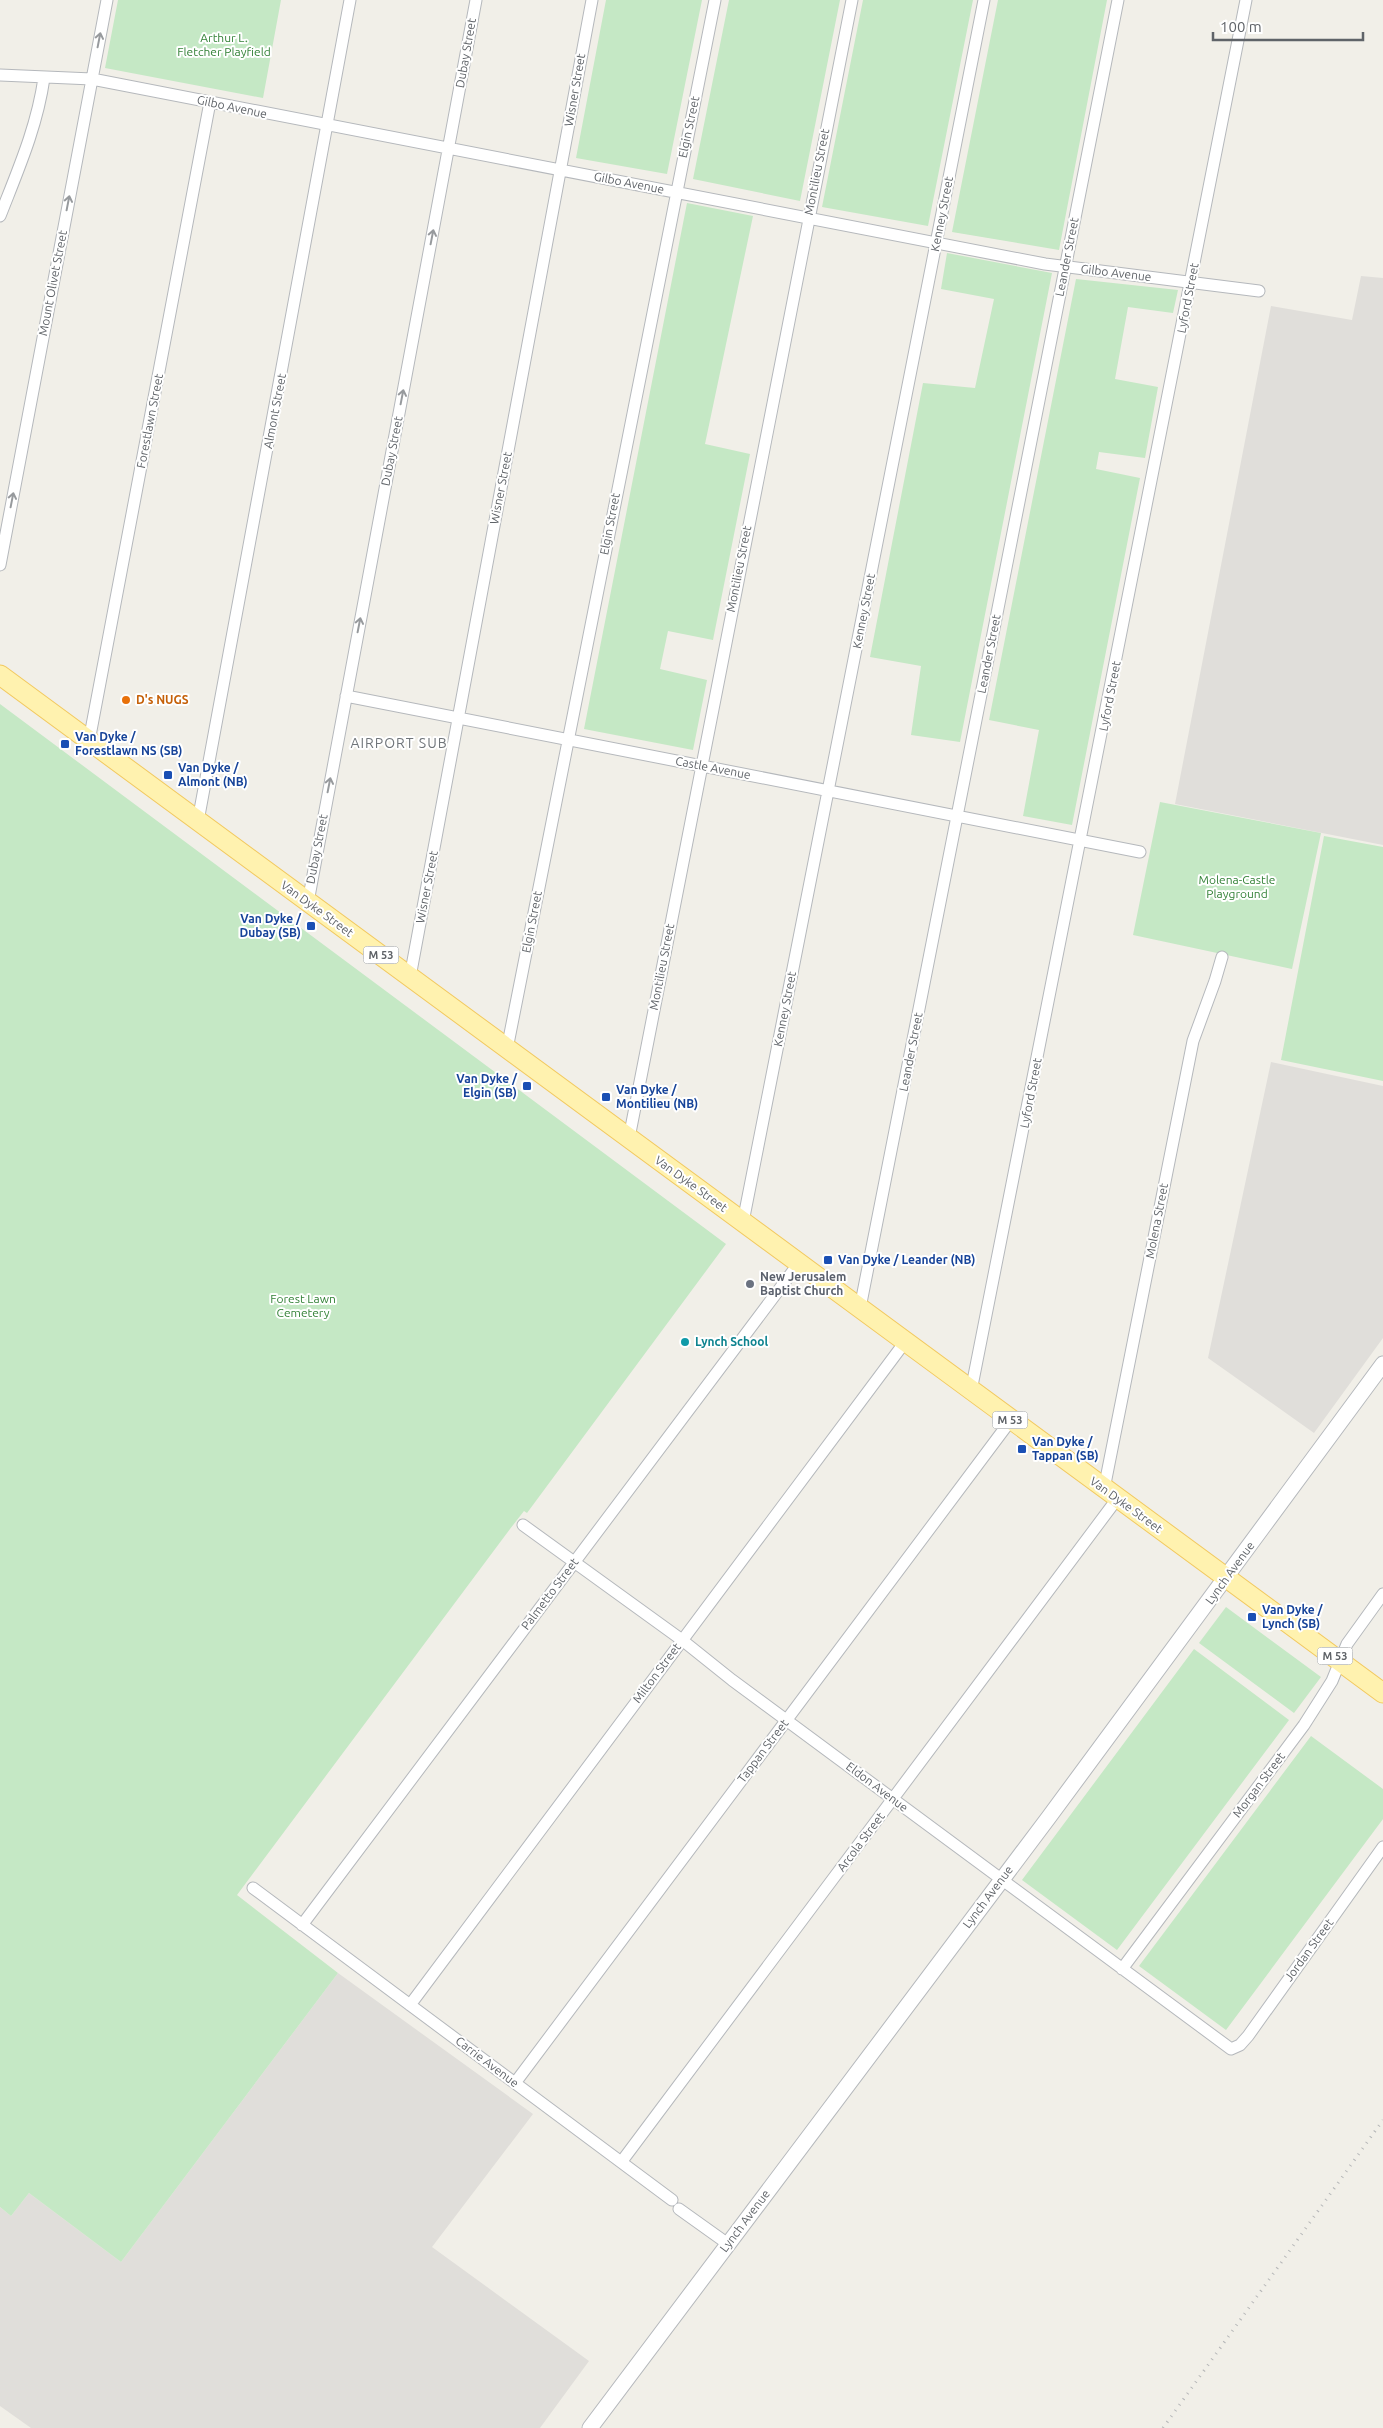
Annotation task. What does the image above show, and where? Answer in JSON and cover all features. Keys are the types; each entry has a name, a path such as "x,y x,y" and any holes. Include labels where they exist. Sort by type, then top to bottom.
{"main road":[{"name":"Van Dyke Street","path":"0,675 1383,1693"}],"street":[{"name":"Mount Olivet Street","path":"0,565 107,0"},
{"name":"Almont Street","path":"198,821 350,0"},
{"name":"Dubay Street","path":"308,902 476,0"},
{"name":"Wisner Street","path":"410,977 592,0"},
{"name":"Elgin Street","path":"507,1049 715,0"},
{"name":"Montilieu Street","path":"629,1138 852,0"},
{"name":"Kenney Street","path":"743,1222 984,0"},
{"name":"Leander Street","path":"860,1308 1118,0"},
{"name":"Lyford Street","path":"971,1391 1246,0"},
{"name":"Gilbo Avenue","path":"0,75 92,79 327,126 1065,267 1259,291"},
{"path":"0,216 36,120 44,78"},
{"name":"Forestlawn Street","path":"89,741 210,102"},
{"name":"Castle Avenue","path":"346,696 1140,852"},
{"name":"Molena Street","path":"1111,1494 1193,1041 1222,957"},
{"name":"Palmetto Street","path":"302,1925 799,1263"},
{"name":"Milton Street","path":"410,2005 905,1342"},
{"name":"Lynch Avenue","path":"590,2428 1226,1579 1383,1364"},
{"name":"Tappan Street","path":"515,2082 1011,1420"},
{"name":"Arcola Street","path":"622,2161 892,1799 1111,1494"},
{"name":"Eldon Avenue","path":"523,1525 682,1640 892,1799 1231,2048"},
{"name":"Morgan Street","path":"1122,1969 1304,1725 1332,1681 1339,1659 1347,1644 1383,1594"},
{"name":"Jordan Street","path":"1231,2048 1240,2045 1248,2036 1383,1847"},
{"name":"Carrie Avenue","path":"253,1888 622,2161 728,2244"}],"shaded area":[{"path":"1361,276 1383,278 1383,845 1175,804 1271,306 1352,320"},
{"path":"1271,1062 1383,1086 1383,1338 1314,1433 1208,1358"},
{"path":"338,1973 533,2114 432,2247 589,2361 540,2428 31,2428 0,2406 0,2207 11,2216 29,2193 121,2262"}],"green space":[{"name":"Arthur L. Fletcher Playfield","path":"118,0 281,0 263,98 105,68"},
{"path":"606,0 702,0 667,174 576,158"},
{"path":"729,0 840,0 800,201 693,179"},
{"path":"863,0 973,0 928,226 822,207"},
{"path":"998,0 1107,0 1059,250 952,232"},
{"path":"687,203 753,216 705,444 750,454 713,640 668,631 660,669 707,680 693,750 584,729"},
{"path":"947,253 1052,273 960,742 911,735 921,666 870,657 923,383 975,388 994,299 941,289"},
{"path":"1076,279 1178,290 1173,313 1128,307 1115,379 1158,387 1145,458 1099,452 1096,469 1140,478 1072,825 1023,816 1039,730 989,720"},
{"name":"Forest Lawn Cemetery","path":"0,704 726,1244 527,1513 524,1511 510,1529 237,1895 338,1973 121,2262 29,2193 11,2216 0,2207"},
{"name":"Molena-Castle Playground","path":"1160,802 1321,833 1292,969 1133,935"},
{"path":"1324,836 1383,847 1383,1081 1281,1060"},
{"path":"1226,1607 1321,1677 1294,1713 1199,1643"},
{"path":"1194,1649 1289,1720 1117,1950 1022,1880"},
{"path":"1311,1736 1383,1789 1383,1819 1226,2030 1139,1966"}],"railway":[{"path":"1163,2428 1383,2120"}],"place":[{"name":"D's NUGS","path":"126,700"},
{"name":"Van Dyke / Forestlawn NS (SB)","path":"65,744"},
{"name":"Van Dyke / Almont (NB)","path":"168,775"},
{"name":"Van Dyke / Dubay (SB)","path":"311,926"},
{"name":"Van Dyke / Elgin (SB)","path":"527,1086"},
{"name":"Van Dyke / Montilieu (NB)","path":"606,1097"},
{"name":"Van Dyke / Leander (NB)","path":"828,1260"},
{"name":"New Jerusalem Baptist Church","path":"750,1284"},
{"name":"Lynch School","path":"685,1342"},
{"name":"Van Dyke / Tappan (SB)","path":"1022,1449"},
{"name":"Van Dyke / Lynch (SB)","path":"1252,1617"}],"district":[{"name":"AIRPORT SUB","path":"399,743"}]}
